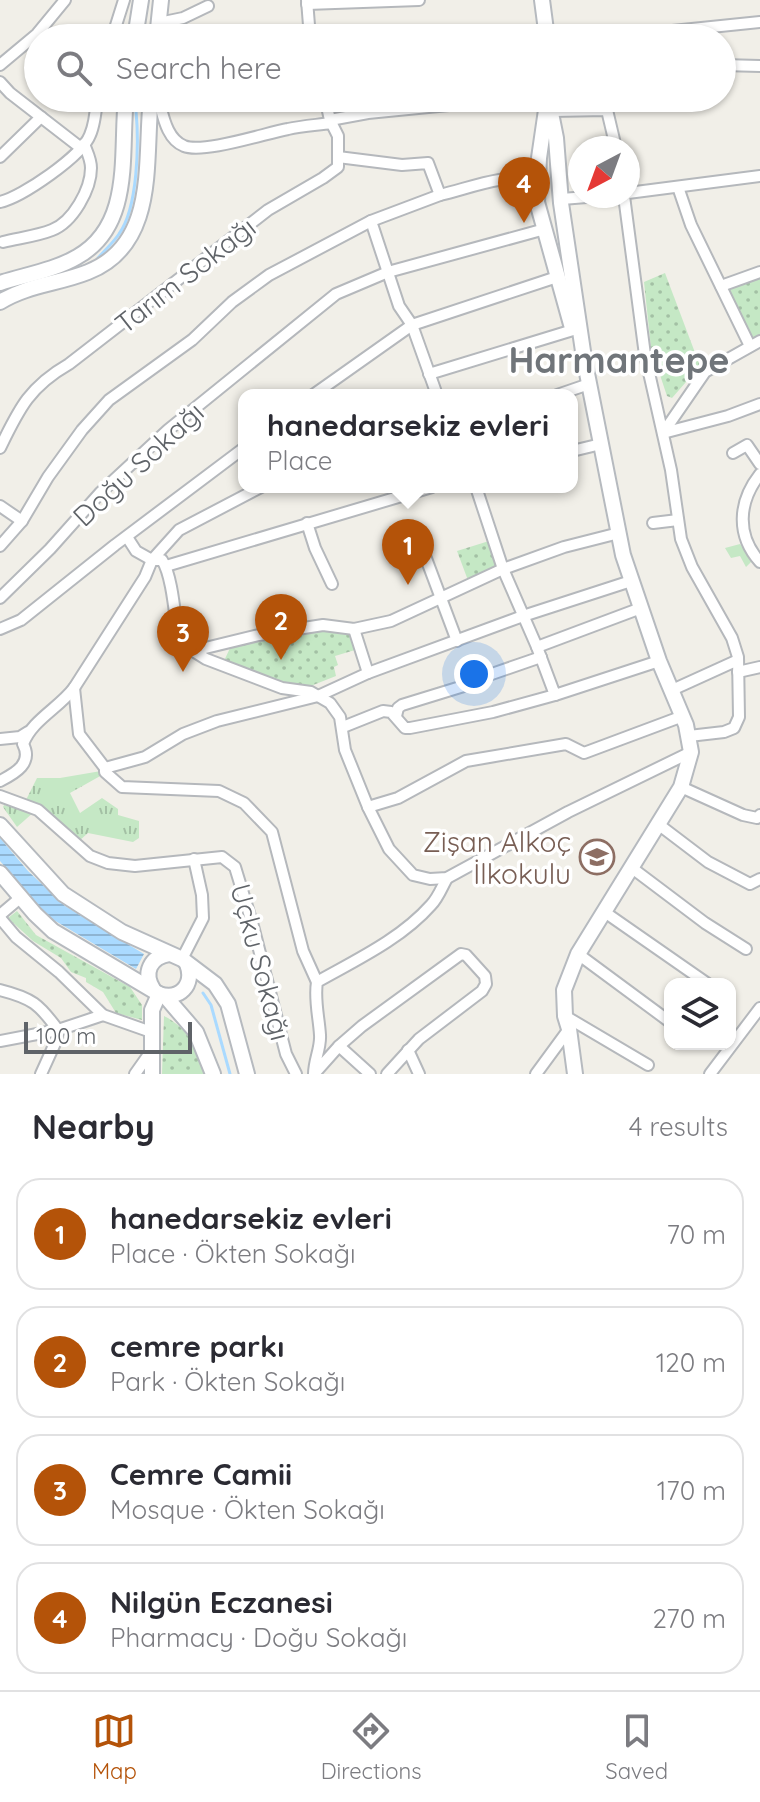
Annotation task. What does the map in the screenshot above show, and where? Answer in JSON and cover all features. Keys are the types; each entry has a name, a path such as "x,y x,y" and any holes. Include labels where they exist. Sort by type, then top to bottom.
{"main road":[{"path":"137,24 141,0"},
{"path":"159,24 161,0"},
{"path":"542,0 545,24"},
{"path":"0,283 77,257 109,227 118,206 125,112"},
{"path":"0,302 14,294 100,266 112,259 134,232 148,180 150,112"},
{"path":"547,112 537,202 557,277 584,358"},
{"path":"551,112 584,358 619,533 631,581 659,661 683,716 691,752 681,787 578,954 564,990 575,1074"},
{"path":"538,175 547,164 561,172"},
{"path":"537,202 549,212 557,210 562,201"},
{"path":"0,825 63,894 122,932 179,959 215,984 228,1004 247,1074"},
{"path":"0,873 53,931 159,993 179,994 188,984 190,977 179,959"},
{"path":"179,959 156,958 148,970 148,977 196,1032 213,1074"},
{"path":"152,1074 152,1010 159,993"}],"street":[{"path":"45,24 65,0"},
{"path":"116,24 124,0"},
{"path":"309,24 307,2 419,0"},
{"path":"170,24 208,6"},
{"path":"736,24 760,22"},
{"path":"0,65 24,45"},
{"path":"736,65 760,66"},
{"path":"0,82 24,102"},
{"path":"3,242 52,230 62,224 76,208 91,179 91,163 82,146 35,112"},
{"path":"0,202 38,184 82,146 90,137 94,112"},
{"path":"162,112 168,130 185,147 243,141 287,129 378,112"},
{"path":"328,112 338,136 338,157 402,165 428,163 440,195"},
{"path":"608,112 613,136"},
{"path":"0,157 41,117"},
{"name":"Tarım Sokağı","path":"0,448 31,392 47,377 85,353 268,210 338,167 338,157"},
{"path":"0,546 22,521 48,477 82,430 109,400 192,340 232,302 269,275 371,221 440,195 499,179 538,175"},
{"path":"640,193 760,176"},
{"path":"663,433 705,372 755,343 721,286 691,225 678,187"},
{"path":"562,201 568,200"},
{"path":"628,208 645,355 678,506 684,552 732,638 738,666 739,717 734,728 689,736"},
{"path":"371,221 399,306 412,325 435,389"},
{"name":"Doğu Sokağı","path":"0,598 50,549 100,493 168,430 336,294 388,272 545,229"},
{"path":"721,286 760,272"},
{"path":"321,389 412,325 557,277"},
{"path":"429,374 573,330"},
{"path":"574,389 589,384"},
{"path":"663,433 760,404"},
{"path":"578,450 601,444"},
{"path":"733,453 747,445 760,472 752,485 742,518 743,537 760,562"},
{"path":"0,629 21,620 238,453"},
{"path":"0,739 20,737 64,701 145,577 152,560 179,530 250,493"},
{"path":"166,566 411,493"},
{"path":"478,493 503,569 555,695"},
{"path":"0,506 22,521"},
{"path":"653,523 678,520"},
{"path":"307,523 332,584"},
{"path":"193,651 259,635 323,625 354,629 391,621 503,569 564,547 619,533"},
{"path":"127,537 136,551 152,560 162,560 166,566 179,642 206,659 282,688 318,696 330,703 343,727 345,750 368,807 389,849 413,875 430,879 447,878 568,812 691,752"},
{"path":"421,545 457,641"},
{"path":"105,768 145,757 183,734 217,721 318,696 368,673 523,616 631,581"},
{"path":"396,716 402,705 480,681 641,608"},
{"path":"354,629 368,673"},
{"path":"343,727 383,711 391,712 405,728 493,712 659,661"},
{"path":"672,690 738,666 760,667"},
{"path":"74,688 79,734 105,772 122,787 219,791 244,803 272,832 303,951 317,982 315,994 321,1039 314,1061 314,1074"},
{"path":"368,807 398,798 466,761 566,744 584,753 683,716"},
{"path":"0,781 17,773 26,760 27,752 23,744 28,732"},
{"path":"681,787 743,815 757,818 760,815"},
{"name":"Uçku Sokağı","path":"0,796 38,810 90,856 108,863 135,866 222,857 235,867 286,1054 296,1074"},
{"path":"658,824 708,862 750,884 760,879"},
{"path":"179,959 203,918 202,895 194,859"},
{"path":"632,868 705,923 746,949"},
{"path":"317,982 391,939 413,922 434,903 447,878"},
{"path":"20,898 0,917 16,937 59,972 103,1015 153,1041 135,1074"},
{"path":"606,913 699,978"},
{"path":"314,1074 339,1046 461,954 466,955 485,976 486,984 482,991 456,1008 408,1050 387,1074"},
{"path":"578,954 664,1018"},
{"path":"0,990 26,997 41,1007 58,1030 41,1074"},
{"path":"710,1074 760,1008"},
{"path":"0,1042 58,1030 103,1015"},
{"path":"536,1074 567,1023 648,1065"},
{"path":"339,1046 370,1074"},
{"path":"408,1050 419,1074"}],"green space":[{"path":"760,269 760,336 750,340 725,283"},
{"path":"665,273 700,366 672,398 667,396 651,348 644,282"},
{"path":"489,541 499,568 469,583 457,551"},
{"path":"740,544 752,561 746,567 740,556 731,558 725,548"},
{"path":"324,629 351,632 355,650 335,656 338,665 334,667 336,676 303,689 223,663 231,646 259,638"},
{"path":"101,771 102,775 70,793 80,813 102,798 118,809 118,815 139,821 139,838 133,842 88,833 79,841 25,802 37,778 60,778"},
{"path":"4,805 34,812 17,827"},
{"path":"17,911 36,935 130,987 142,1005 142,1020 116,1013 103,992 86,982 86,978 71,972 61,958 33,941 8,918"},
{"path":"164,1016 180,1027 191,1040 205,1074 162,1074"}],"water":[{"path":"0,838 28,871 65,906 144,954 136,969 47,916 0,861"}],"waterway":[{"path":"98,258 119,234 130,208 137,157 136,112"},
{"path":"203,993 211,1005 230,1074"}],"place":[{"name":"Nilgün Eczanesi","path":"524,223"},
{"name":"hanedarsekiz evleri","path":"408,585"},
{"name":"cemre parkı","path":"281,660"},
{"name":"Cemre Camii","path":"183,672"},
{"name":"Zişan Alkoç İlkokulu","path":"597,857"}],"district":[{"name":"Harmantepe","path":"619,359"}]}
